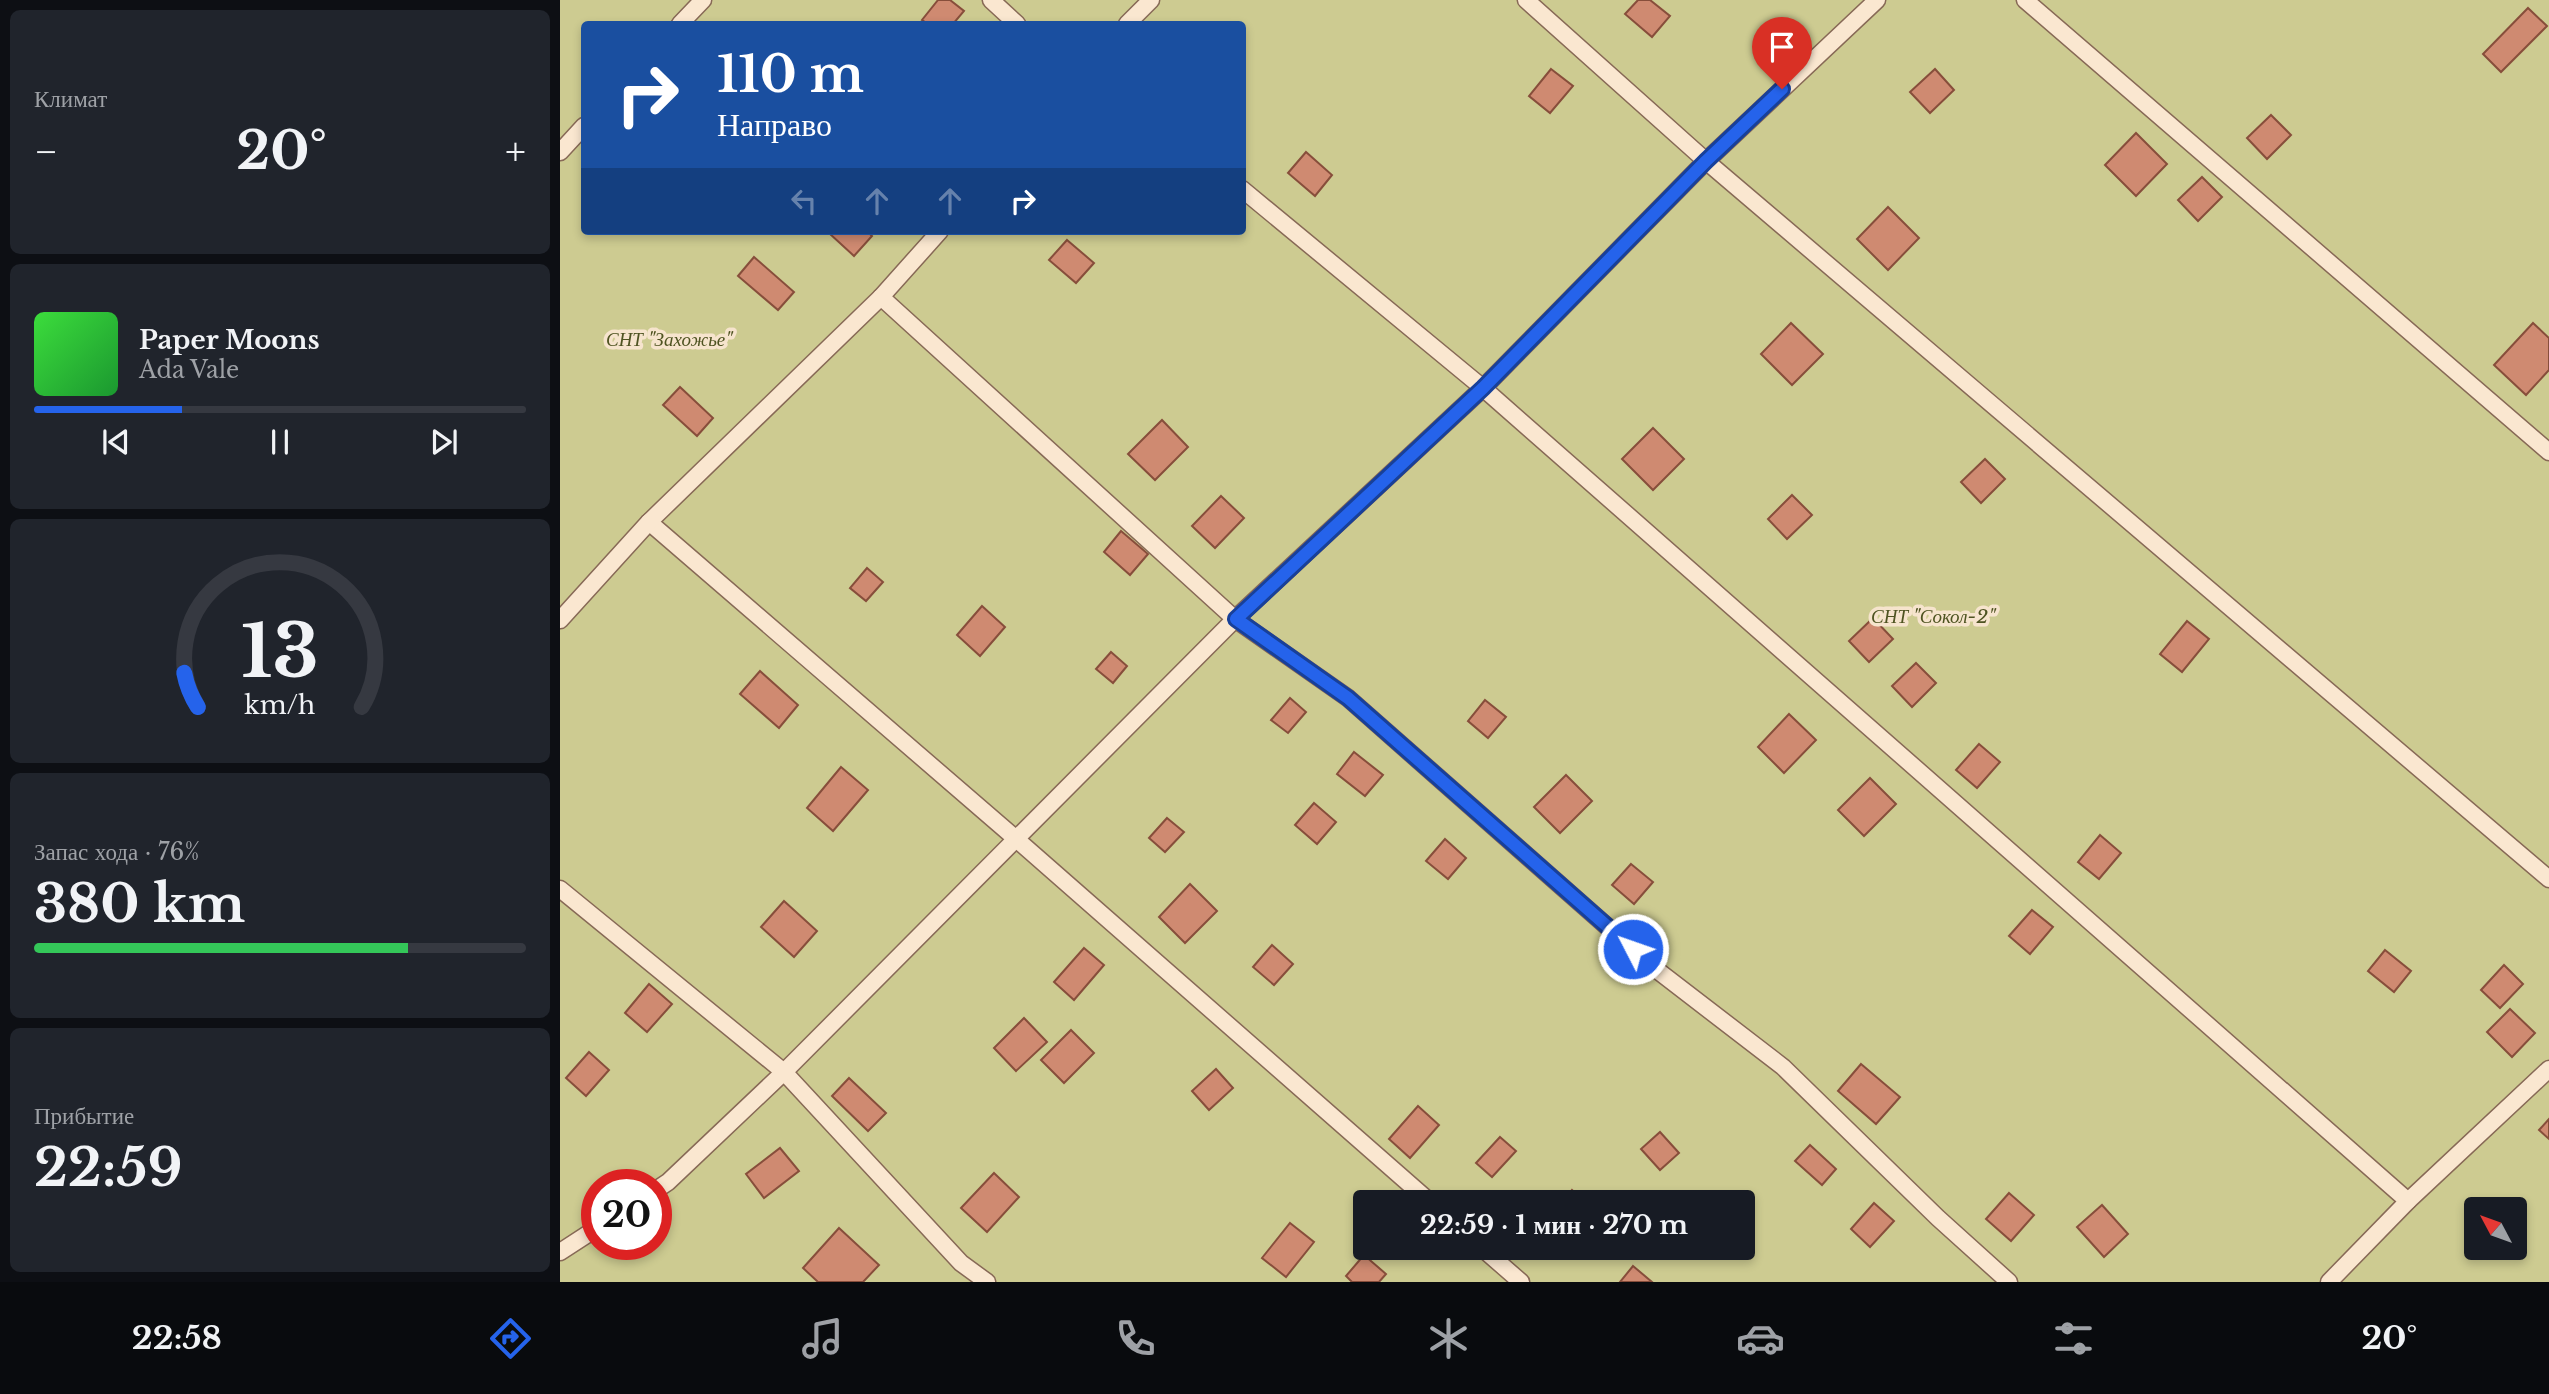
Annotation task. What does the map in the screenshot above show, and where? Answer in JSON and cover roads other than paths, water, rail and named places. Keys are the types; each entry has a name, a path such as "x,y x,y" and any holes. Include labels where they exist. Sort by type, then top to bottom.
{"lane":[{"path":"683,21 703,0"},
{"path":"991,0 1014,21"},
{"path":"1130,21 1151,0"},
{"path":"1526,0 1706,161 2549,879"},
{"path":"672,1178 784,1072 1236,619 1483,388 1706,161 1877,0"},
{"path":"2025,0 2549,452"},
{"path":"560,152 581,129"},
{"path":"1246,192 1483,388 2408,1201"},
{"path":"560,620 649,522 881,297 936,235"},
{"path":"881,297 1236,619 1348,698 1653,967 1783,1067 1928,1208 2009,1282"},
{"path":"649,522 1416,1190"},
{"path":"560,889 784,1072 961,1263 987,1282"},
{"path":"2329,1282 2408,1201 2549,1069"},
{"path":"560,1252 581,1238"},
{"path":"1496,1260 1521,1282"}],"park label":[{"name":"СНТ \"Захожье\"","path":"669,339"},
{"name":"СНТ \"Сокол-2\"","path":"1933,616"}]}
